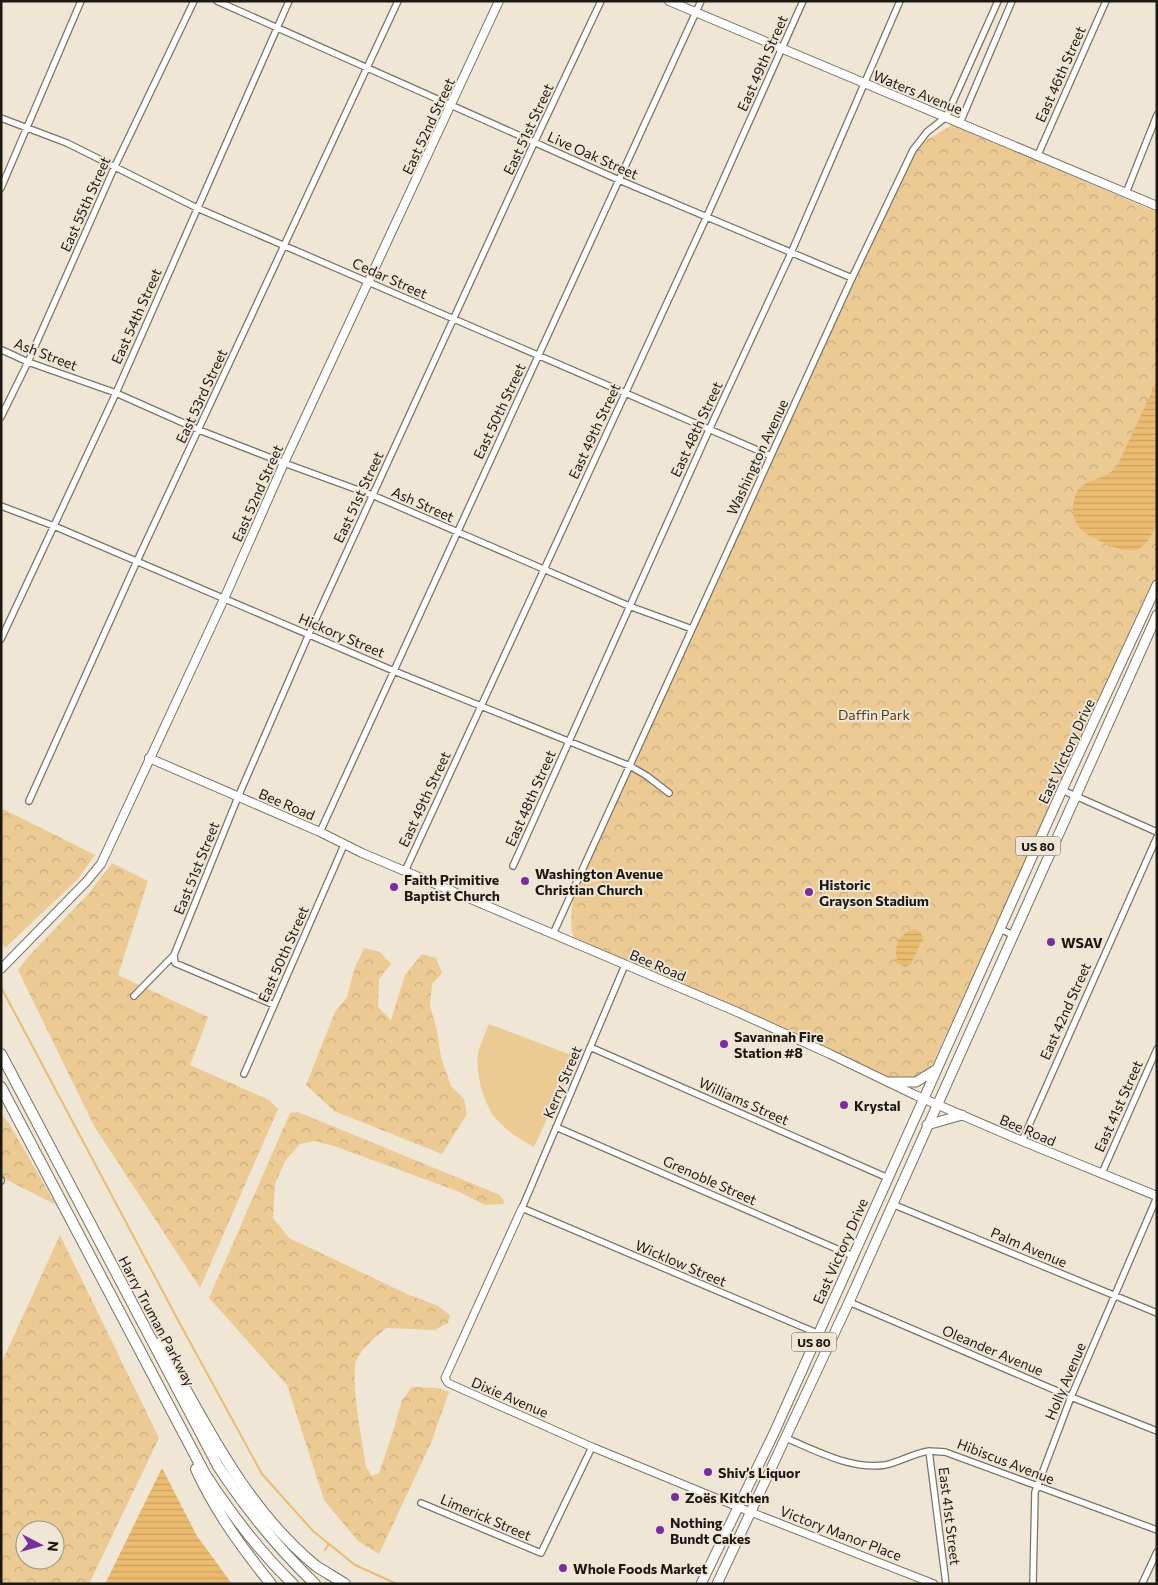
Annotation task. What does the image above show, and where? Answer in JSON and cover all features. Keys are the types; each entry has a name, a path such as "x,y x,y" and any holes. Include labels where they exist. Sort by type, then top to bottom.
{"highway":[{"name":"Harry Truman Parkway","path":"1,1054 218,1466 262,1527 315,1584"},
{"name":"Harry Truman Parkway","path":"1,1087 166,1402 219,1496 250,1537 293,1584"},
{"path":"53,1153 224,1458 251,1497 281,1533 317,1566 345,1584"},
{"path":"166,1402 202,1482 214,1503 240,1544 271,1584"}],"main road":[{"name":"East 52nd Street","path":"1,970 101,864 224,599 284,463 370,282 499,1"},
{"name":"Waters Avenue","path":"669,1 1157,206"},
{"path":"1155,589 1155,599 1151,612 1156,618"},
{"name":"East Victory Drive","path":"701,1584 774,1433 1062,790 1155,589"},
{"name":"East Victory Drive","path":"717,1584 848,1302 1156,618"},
{"name":"Bee Road","path":"149,758 320,832 344,845 743,1015 962,1115 1157,1196"},
{"path":"889,1082 916,1082 938,1069"},
{"path":"928,1125 962,1115"}],"street":[{"path":"1,188 81,1"},
{"name":"East 55th Street","path":"1,417 28,362 115,166 194,1"},
{"name":"Live Oak Street","path":"217,1 534,143 852,278"},
{"name":"East 54th Street","path":"1,639 116,393 289,1"},
{"name":"East 53rd Street","path":"29,801 137,561 398,1"},
{"name":"East 51st Street","path":"134,996 174,955 238,797 309,634 601,1"},
{"name":"East 50th Street","path":"320,832 700,1"},
{"name":"East 49th Street","path":"405,871 707,216 803,1"},
{"name":"East 48th Street","path":"513,866 708,430 791,253 900,1"},
{"name":"Washington Avenue","path":"553,934 912,150 927,132 946,117 998,1"},
{"path":"960,123 1012,1"},
{"name":"East 46th Street","path":"1038,157 1106,1"},
{"path":"1126,194 1157,115"},
{"name":"Cedar Street","path":"1,118 67,143 197,208 771,456"},
{"name":"Ash Street","path":"2,350 28,362 116,393 199,430 372,495 629,606 692,629"},
{"name":"Hickory Street","path":"1,506 54,526 394,671 630,766 647,776 669,794"},
{"path":"1062,790 1157,832"},
{"name":"East 42nd Street","path":"1022,1141 1157,837"},
{"name":"East 50th Street","path":"244,1074 344,845"},
{"path":"1000,929 1013,935"},
{"path":"174,955 175,964 274,1005"},
{"name":"Kerry Street","path":"522,1208 625,965"},
{"name":"Williams Street","path":"590,1047 888,1178"},
{"name":"East 41st Street","path":"1102,1173 1157,1049"},
{"name":"Grenoble Street","path":"556,1127 853,1256"},
{"name":"Holly Avenue","path":"1033,1584 1035,1492 1071,1396 1157,1196"},
{"name":"Palm Avenue","path":"892,1204 1157,1313"},
{"name":"Wicklow Street","path":"522,1208 831,1339"},
{"name":"Dixie Avenue","path":"522,1208 445,1378 448,1383 592,1447 738,1507"},
{"name":"Oleander Avenue","path":"848,1302 1157,1431"},
{"name":"Hibiscus Avenue","path":"786,1438 823,1454 855,1463 871,1465 886,1465 929,1451 945,1452 1157,1530"},
{"name":"Limerick Street","path":"421,1503 541,1553 592,1447"},
{"name":"East 41st Street","path":"929,1451 946,1584"},
{"name":"Victory Manor Place","path":"738,1507 934,1584"},
{"path":"1142,1584 1157,1552"}],"green space":[{"name":"Daffin Park","path":"952,125 1157,212 1157,575 932,1065 920,1076 904,1080 873,1072 757,1017 574,938 571,918 573,898 905,171 918,145"},
{"path":"1,808 95,855 78,879 5,948 1,941"},
{"path":"112,863 148,881 118,975 208,1017 190,1065 269,1100 278,1109 200,1288 94,1126 18,970 90,892"},
{"path":"364,948 380,952 391,964 379,979 378,1007 391,1020 405,975 422,954 436,958 442,973 432,984 430,1006 437,1030 441,1058 451,1086 464,1099 467,1114 442,1154 334,1111 306,1085 335,1012 347,997 355,967"},
{"path":"489,1024 571,1055 573,1063 534,1147 514,1135 501,1124 492,1114 484,1098 477,1061 480,1046"},
{"path":"298,1112 500,1195 505,1204 485,1205 457,1191 334,1146 315,1141 300,1144 285,1161 275,1184 273,1218 289,1238 407,1294 438,1306 450,1315 448,1323 435,1330 386,1328 366,1346 357,1359 355,1380 357,1411 366,1467 372,1476 379,1473 402,1400 412,1387 437,1388 449,1392 431,1443 379,1554 358,1541 324,1500 287,1385 209,1298 290,1113"},
{"path":"1,1114 10,1125 56,1205 1,1177"},
{"path":"60,1235 159,1438 89,1584 1,1584 1,1364"}],"shaded area":[{"path":"1157,381 1157,521 1148,541 1137,550 1113,547 1081,529 1073,514 1074,500 1081,487 1107,474 1117,466"},
{"path":"915,929 921,933 923,938 911,964 905,967 898,963 896,957 898,941 905,933"},
{"path":"162,1468 197,1536 232,1584 105,1584"}],"waterway":[{"path":"1,987 262,1474 313,1531 355,1565 397,1584"},
{"path":"325,1550 329,1544"}],"place":[{"name":"Washington Avenue Christian Church","path":"525,881"},
{"name":"Faith Primitive Baptist Church","path":"394,887"},
{"name":"Historic Grayson Stadium","path":"809,892"},
{"name":"WSAV","path":"1051,942"},
{"name":"Savannah Fire Station #8","path":"724,1044"},
{"name":"Krystal","path":"844,1105"},
{"name":"Shiv’s Liquor","path":"708,1472"},
{"name":"Zoës Kitchen","path":"675,1497"},
{"name":"Nothing Bundt Cakes","path":"660,1530"},
{"name":"Whole Foods Market","path":"563,1568"}]}
